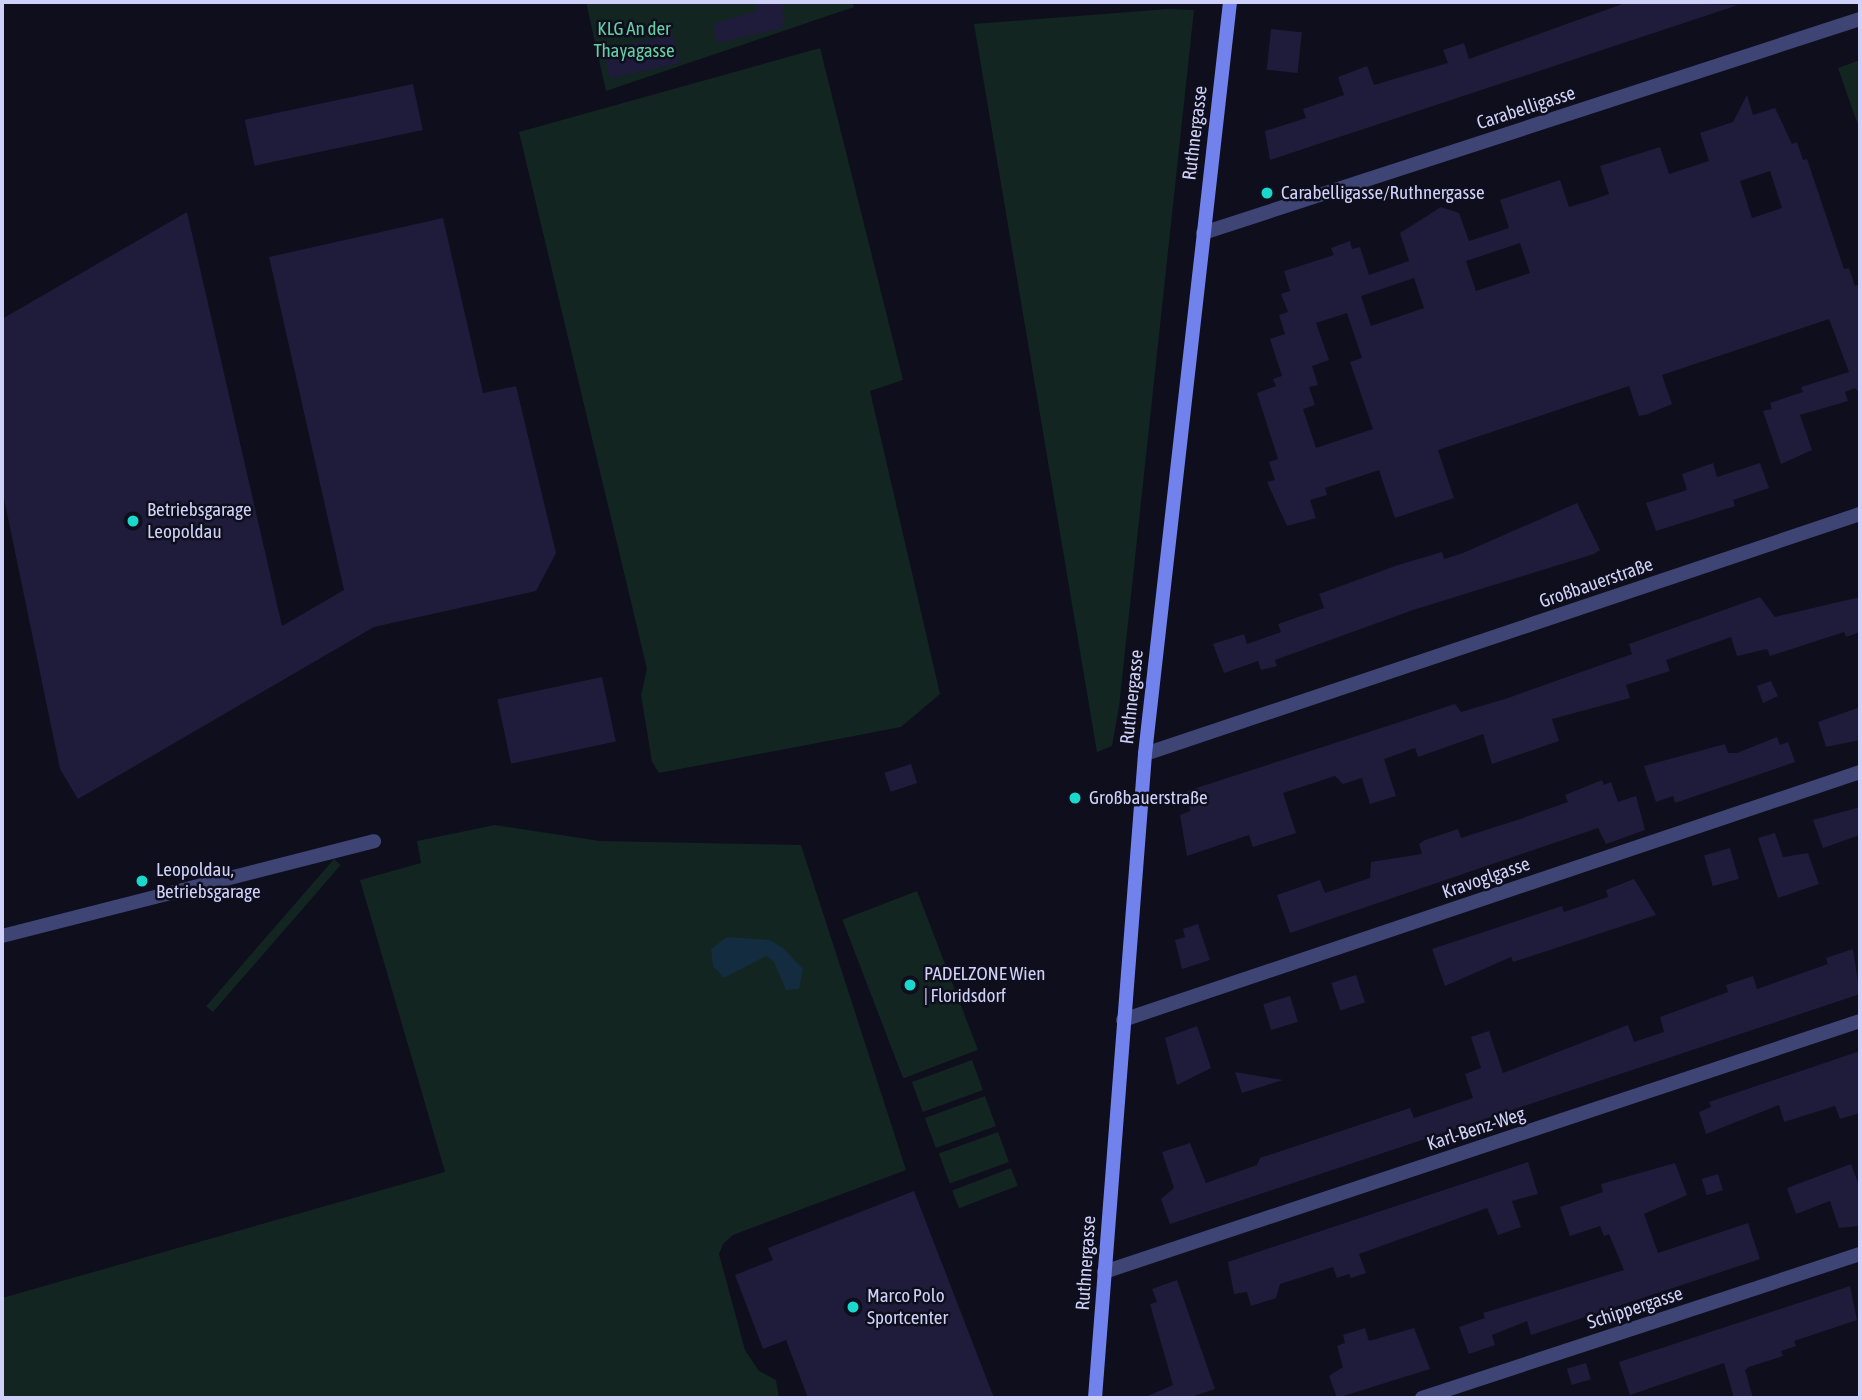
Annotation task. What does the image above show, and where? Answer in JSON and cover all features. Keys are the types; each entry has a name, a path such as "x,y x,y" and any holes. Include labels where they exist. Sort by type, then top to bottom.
{"street":[{"name":"Ruthnergasse","path":"1095,1398 1145,754 1230,2"},
{"name":"Carabelligasse","path":"1203,233 1860,19"},
{"name":"Großbauerstraße","path":"1145,754 1860,514"},
{"name":"Kravoglgasse","path":"1123,1020 1860,772"},
{"path":"2,936 374,841"},
{"name":"Karl-Benz-Weg","path":"1104,1272 1860,1021"},
{"name":"Schippergasse","path":"1422,1398 1860,1254"}],"green space":[{"name":"KLG An der Thayagasse","path":"586,2 852,2 854,7 606,91"},
{"path":"1168,9 1194,10 1119,707 1112,746 1097,752 974,24"},
{"path":"820,48 903,380 870,391 940,694 901,727 659,773 652,762 641,695 647,669 519,132"},
{"path":"1860,60 1860,131 1838,68"},
{"path":"495,825 600,841 801,845 906,1170 733,1235 723,1244 719,1254 745,1350 759,1371 776,1380 779,1398 2,1398 2,1298 445,1172 360,880 421,863 417,841"},
{"path":"334,859 341,865 213,1012 206,1006"},
{"name":"PADELZONE Wien | Floridsdorf","path":"917,891 978,1050 903,1078 842,920"},
{"path":"972,1060 983,1090 923,1112 912,1082"},
{"path":"985,1096 996,1126 936,1148 925,1118"},
{"path":"998,1132 1009,1162 950,1184 939,1154"},
{"path":"1011,1168 1018,1186 959,1208 952,1191"}],"water":[{"path":"727,937 770,940 783,948 803,969 799,989 786,990 774,962 766,956 724,978 713,966 711,949"}],"building":[{"path":"755,2 782,2 785,22 780,29 717,43 713,24 756,11"},
{"path":"1628,2 1738,5 1270,160 1265,131 1306,118 1303,109 1344,95 1338,77 1367,66 1374,85 1448,63 1443,50 1464,43 1469,59"},
{"path":"1271,29 1302,32 1298,73 1267,70"},
{"path":"673,35 679,63 610,78 604,50"},
{"path":"413,84 423,130 255,166 245,120"},
{"path":"1747,95 1753,115 1775,108 1792,144 1797,142 1803,160 1807,159 1844,269 1849,268 1855,286 1860,284 1860,394 1855,388 1845,392 1848,401 1800,415 1812,450 1781,464 1763,411 1772,409 1770,403 1803,392 1801,387 1849,372 1829,319 1662,375 1672,404 1648,414 1639,416 1629,386 1438,450 1454,498 1395,518 1379,470 1325,488 1327,495 1310,500 1316,518 1287,526 1267,482 1275,480 1269,462 1278,459 1257,393 1276,386 1273,379 1282,376 1270,339 1285,334 1279,315 1288,312 1281,294 1290,291 1284,271 1334,255 1331,248 1350,241 1352,249 1360,247 1369,275 1409,261 1400,233 1441,207 1459,213 1469,241 1509,228 1500,200 1560,180 1569,207 1609,194 1600,166 1660,147 1669,174 1709,161 1700,133 1733,122","holes":["1770,171 1782,208 1752,218 1740,181","1520,243 1530,273 1476,291 1466,261","1414,278 1424,308 1371,326 1361,296","1347,313 1362,358 1350,362 1373,429 1316,448 1303,409 1315,405 1309,387 1318,385 1312,366 1329,360 1316,323"]},
{"name":"Betriebsgarage Leopoldau","path":"187,212 282,626 344,590 269,257 443,218 483,393 516,386 556,553 536,591 374,627 78,799 60,769 2,489 2,319"},
{"path":"1713,463 1717,477 1760,463 1769,488 1733,500 1735,506 1656,531 1646,503 1687,490 1682,474"},
{"path":"1577,503 1600,550 1594,554 1413,610 1275,660 1277,666 1261,670 1258,661 1224,673 1213,644 1244,634 1247,644 1281,632 1278,624 1324,608 1319,594 1442,552 1444,559 1463,553"},
{"path":"1760,597 1775,617 1860,597 1860,632 1846,637 1844,632 1770,656 1767,649 1737,656 1731,637 1666,660 1670,671 1626,685 1630,698 1552,719 1559,741 1492,764 1483,734 1418,757 1415,748 1384,759 1396,796 1370,804 1362,778 1343,784 1335,776 1283,793 1296,833 1253,847 1249,835 1187,856 1180,815 1190,811 1187,791 1455,704 1461,712 1508,698 1632,654 1629,644"},
{"path":"602,677 616,742 511,764 497,699"},
{"path":"1771,681 1778,696 1763,703 1757,686"},
{"path":"1860,707 1860,740 1826,747 1818,722"},
{"path":"1777,737 1780,745 1788,742 1795,762 1675,803 1673,796 1656,802 1644,766 1725,744 1728,753 1737,753"},
{"path":"911,764 917,783 891,792 884,773"},
{"path":"1602,780 1604,785 1611,782 1618,802 1636,796 1645,830 1606,844 1598,828 1290,933 1277,895 1320,880 1325,893 1370,878 1371,862 1422,854 1419,844 1425,840 1458,829 1461,838 1520,819 1568,802 1565,795"},
{"path":"1860,807 1860,835 1823,848 1813,820"},
{"path":"1775,833 1783,857 1808,853 1819,884 1778,898 1758,838"},
{"path":"1730,848 1739,879 1713,886 1704,855"},
{"path":"1634,879 1656,915 1513,962 1511,957 1445,986 1432,949 1562,906 1564,912 1608,897 1606,890"},
{"path":"1198,924 1210,960 1182,969 1175,940 1185,937 1183,929"},
{"path":"1853,949 1860,994 1170,1224 1161,1199 1174,1188 1162,1152 1190,1143 1206,1183 1257,1165 1260,1158 1410,1108 1414,1118 1473,1098 1465,1074 1481,1068 1471,1037 1489,1031 1503,1073 1628,1025 1634,1042 1664,1032 1660,1017 1728,992 1726,985 1753,976 1757,989 1828,964 1826,958"},
{"path":"1356,975 1365,1003 1340,1011 1331,983"},
{"path":"1290,996 1298,1022 1271,1030 1263,1004"},
{"path":"1197,1026 1211,1068 1177,1085 1165,1038"},
{"path":"1860,1051 1860,1113 1840,1119 1835,1106 1784,1122 1779,1105 1706,1134 1699,1112 1711,1107 1709,1102"},
{"path":"1235,1072 1283,1080 1242,1093"},
{"path":"1528,1162 1538,1194 1512,1201 1521,1227 1498,1235 1487,1208 1359,1254 1366,1273 1351,1278 1349,1274 1337,1278 1333,1267 1280,1284 1276,1298 1251,1306 1247,1292 1234,1294 1228,1262"},
{"path":"1675,1163 1687,1195 1644,1214 1658,1253 1748,1223 1760,1259 1531,1335 1527,1321 1492,1335 1495,1345 1469,1354 1459,1327 1485,1318 1483,1313 1624,1270 1609,1234 1604,1236 1600,1226 1570,1236 1560,1207 1603,1192 1601,1184"},
{"path":"1851,1164 1860,1188 1860,1226 1839,1228 1830,1201 1796,1214 1787,1188"},
{"path":"1718,1174 1723,1190 1707,1195 1702,1179"},
{"name":"Marco Polo Sportcenter","path":"914,1191 994,1398 808,1398 786,1340 763,1349 735,1275 773,1260 768,1248"},
{"path":"1177,1280 1215,1389 1188,1398 1143,1398 1173,1385 1150,1304 1157,1302 1152,1289"},
{"path":"1850,1286 1857,1320 1794,1341 1796,1346 1781,1351 1783,1356 1745,1370 1753,1398 1734,1398 1724,1363 1630,1395 1619,1362"},
{"path":"1365,1328 1369,1341 1414,1328 1430,1369 1337,1398 1329,1376 1343,1367 1337,1346 1345,1343 1343,1335"},
{"path":"1586,1363 1591,1379 1572,1385 1567,1369"}],"place":[{"name":"Carabelligasse/Ruthnergasse","path":"1267,193"},
{"name":"Betriebsgarage Leopoldau","path":"133,521"},
{"name":"Großbauerstraße","path":"1075,798"},
{"name":"Leopoldau, Betriebsgarage","path":"142,881"},
{"name":"PADELZONE Wien | Floridsdorf","path":"910,985"},
{"name":"Marco Polo Sportcenter","path":"853,1307"}]}
